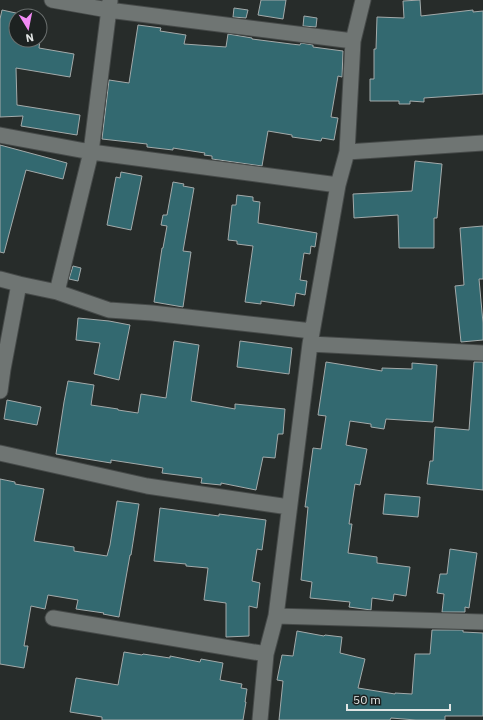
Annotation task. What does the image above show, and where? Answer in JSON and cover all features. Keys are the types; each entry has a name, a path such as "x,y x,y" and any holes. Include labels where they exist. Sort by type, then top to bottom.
{"street":[{"path":"52,0 109,5 353,40"},
{"path":"260,720 266,654 276,616 311,337 338,185 347,152 353,40 363,0"},
{"path":"57,292 91,152 109,5"},
{"path":"0,135 91,152 338,185"},
{"path":"347,152 483,143"},
{"path":"0,279 57,292 109,310 152,313 311,337 483,353"},
{"path":"0,391 19,284"},
{"path":"0,453 147,486 289,507"},
{"path":"276,616 483,622"},
{"path":"53,618 266,654"}],"building":[{"path":"261,0 286,0 283,19 258,15"},
{"path":"420,0 421,16 473,10 473,12 483,11 483,94 424,98 424,102 410,101 410,104 399,104 399,101 370,101 370,79 374,79 374,49 376,49 377,17 404,18 403,1"},
{"path":"234,8 248,10 246,18 233,17"},
{"path":"2,10 8,11 8,48 39,48 74,54 70,77 16,68 17,105 80,115 77,135 21,126 23,116 0,117 0,19"},
{"path":"304,16 317,18 316,27 303,26"},
{"path":"138,25 161,28 160,31 186,35 184,44 226,47 228,34 291,44 300,45 301,43 313,45 313,47 343,51 342,77 338,76 331,117 338,118 334,140 322,138 321,141 292,137 292,135 268,131 262,166 212,159 212,156 204,155 205,153 173,148 173,150 147,147 147,144 102,139 109,80 129,83"},
{"path":"0,145 67,163 63,179 26,170 4,253 0,252"},
{"path":"415,161 442,164 437,218 434,218 434,248 399,248 398,215 354,218 353,194 412,191"},
{"path":"121,172 142,176 131,230 107,225 116,177 120,178"},
{"path":"173,182 194,188 183,251 191,252 183,307 154,302 162,248 167,226 161,225 163,215 167,215"},
{"path":"237,195 253,197 253,201 260,202 258,223 317,233 315,247 311,246 310,254 304,253 300,280 307,281 305,295 296,293 294,306 261,301 261,304 245,302 253,246 237,244 237,241 228,240 232,205 236,205"},
{"path":"483,226 483,279 479,279 483,340 461,342 455,286 464,285 460,228"},
{"path":"73,266 81,268 78,281 69,279"},
{"path":"78,318 130,325 119,380 94,374 100,343 76,340"},
{"path":"174,341 199,345 191,401 235,409 235,404 285,409 283,434 278,434 275,458 263,457 256,490 221,483 221,485 201,483 202,478 162,473 163,468 111,460 111,463 56,454 68,381 94,385 91,405 138,413 141,394 166,398"},
{"path":"240,341 292,348 289,374 237,367"},
{"path":"326,362 382,371 382,368 412,369 412,363 437,365 433,422 386,419 384,429 371,427 371,424 350,421 346,445 367,449 360,485 355,484 349,524 352,524 348,553 377,557 377,563 410,567 406,596 394,594 393,601 372,598 371,610 349,607 350,602 310,598 312,582 301,580 308,507 305,507 313,448 321,449 326,416 318,415"},
{"path":"474,362 483,362 483,490 427,484 430,461 433,461 435,427 469,430"},
{"path":"7,400 41,407 37,425 4,419"},
{"path":"0,479 15,482 15,484 44,489 34,541 74,547 74,551 107,556 117,501 139,504 119,617 76,609 78,600 48,595 45,609 31,606 24,646 28,646 24,668 0,664"},
{"path":"385,494 420,497 418,517 383,514"},
{"path":"160,508 219,516 219,514 266,520 262,550 257,549 252,581 260,583 257,608 249,606 249,636 226,637 226,603 204,600 208,568 154,561"},
{"path":"450,549 477,553 469,608 465,607 465,612 442,612 444,594 437,593 440,574 447,574"},
{"path":"432,630 463,630 463,632 483,633 483,716 445,716 445,720 391,718 390,720 279,720 283,681 277,680 282,655 293,656 297,631 324,636 342,637 340,653 365,659 358,688 395,694 412,694 415,654 430,654"},
{"path":"124,652 170,658 170,656 200,662 201,659 223,663 220,680 242,684 241,688 247,689 243,720 102,720 102,717 70,712 76,678 118,685"}]}
